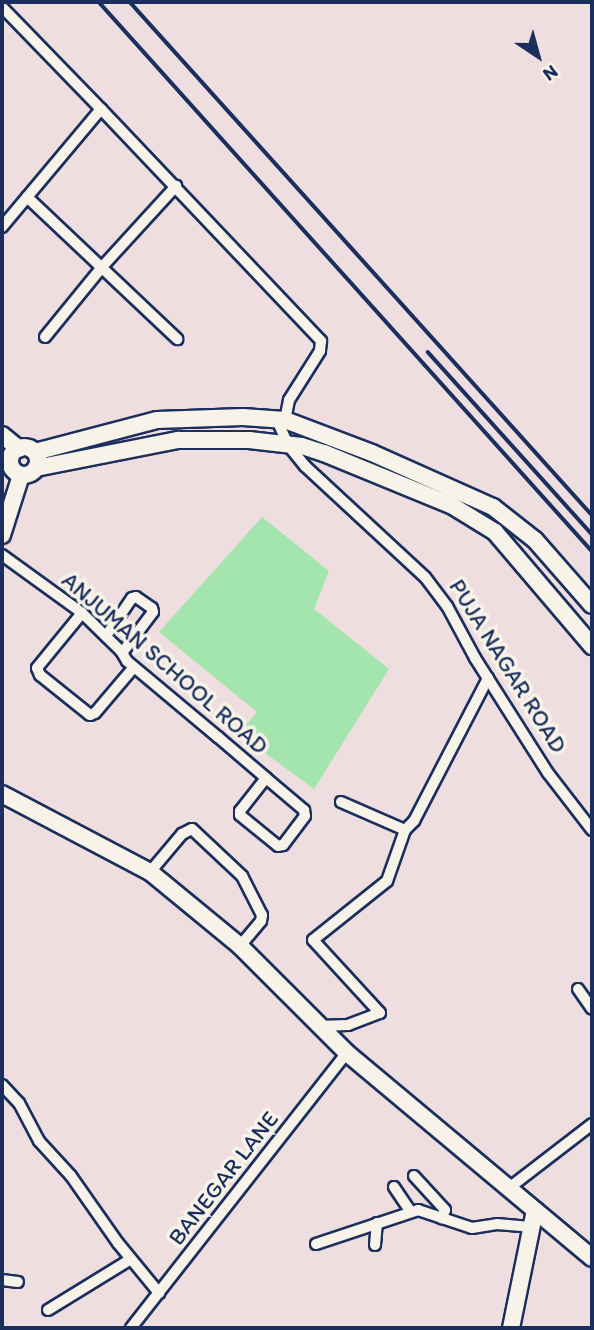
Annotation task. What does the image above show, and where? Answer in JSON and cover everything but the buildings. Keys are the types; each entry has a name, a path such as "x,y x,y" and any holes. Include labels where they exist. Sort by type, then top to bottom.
{"street":[{"path":"2,7 176,186 321,341 320,351 289,400 281,420"},
{"path":"2,227 100,109"},
{"path":"45,337 102,267 176,186"},
{"path":"27,197 177,339"},
{"path":"21,459 157,420 243,417 281,420 372,453 492,507 527,534 592,605"},
{"name":"PUJA NAGAR ROAD","path":"281,420 288,444 305,466 425,577 447,606 488,678 548,773 592,830"},
{"path":"2,435 21,459"},
{"path":"21,459 178,440 249,440 288,444 324,453 450,505 495,531 592,646"},
{"path":"2,535 21,459"},
{"path":"509,548 527,534"},
{"name":"ANJUMAN SCHOOL ROAD","path":"2,555 82,613 134,667 266,778 304,810 305,816 284,845 278,846 240,815 240,811 266,778"},
{"path":"106,636 132,598 136,597 152,608 153,612 122,653"},
{"path":"82,613 37,668 40,675 90,715 96,713 134,667"},
{"path":"316,1026 348,1025 380,1013 313,940 387,881 405,830 414,821 488,678"},
{"path":"2,794 150,872 240,946 316,1026 592,1258"},
{"path":"341,802 405,830"},
{"path":"150,872 186,830 192,829 242,876 261,915 261,921 240,946"},
{"path":"578,989 592,1009"},
{"name":"BANEGAR LANE","path":"131,1328 347,1053"},
{"path":"2,1085 19,1103 39,1140 71,1177 159,1293"},
{"path":"509,1188 592,1124"},
{"path":"414,1176 447,1215"},
{"path":"394,1187 411,1212"},
{"path":"316,1244 418,1210 447,1215 472,1228 498,1224 530,1227"},
{"path":"511,1328 535,1210"},
{"path":"375,1245 377,1223"},
{"path":"48,1310 131,1259"},
{"path":"2,1280 18,1282"}],"green space":[{"path":"262,517 329,571 314,609 389,669 314,789 239,734 257,712 159,632"}],"railway":[{"path":"99,2 592,551"},
{"path":"130,2 592,515"},
{"path":"428,352 592,534"}]}
